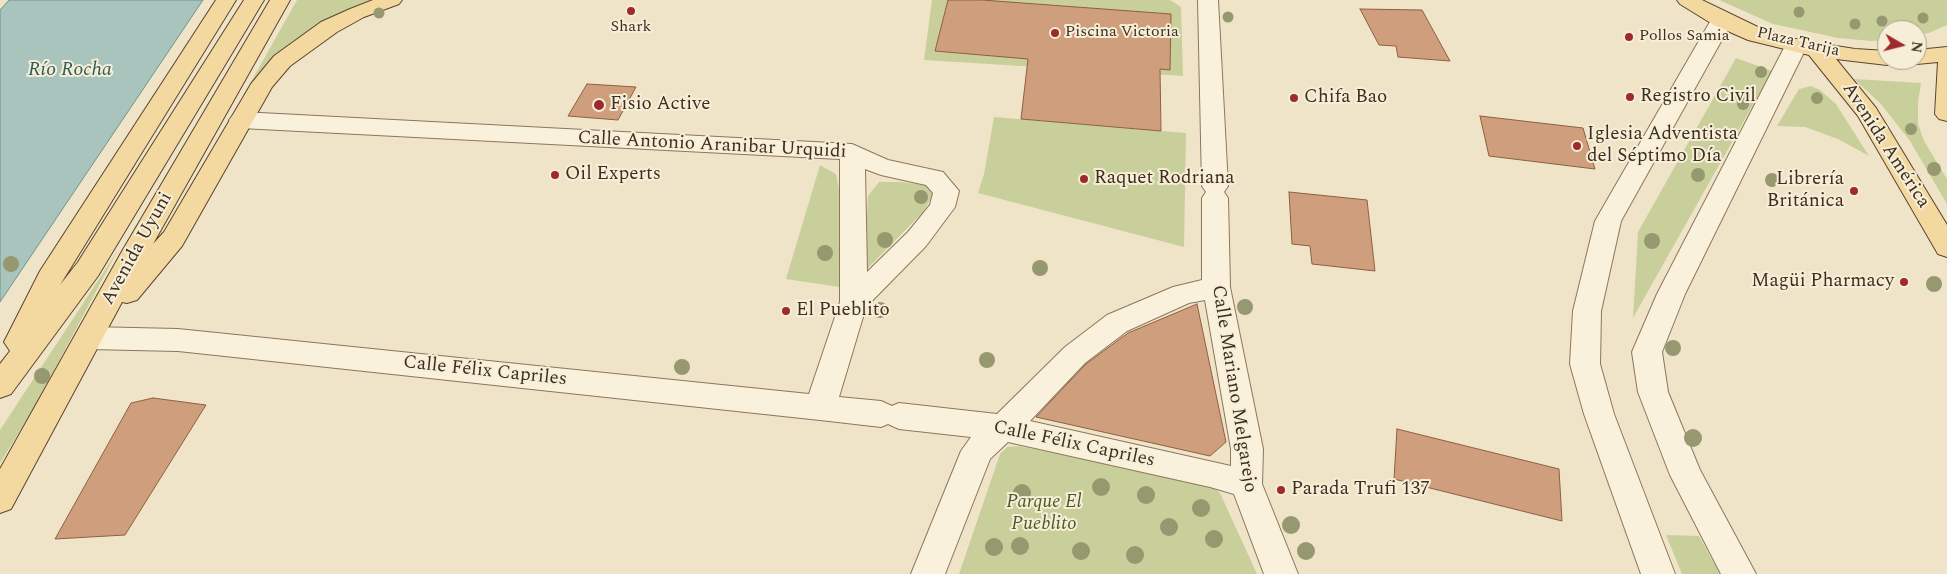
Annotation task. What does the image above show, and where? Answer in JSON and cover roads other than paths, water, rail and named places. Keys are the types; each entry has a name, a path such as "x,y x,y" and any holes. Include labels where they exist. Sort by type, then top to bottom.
{"main road":[{"path":"0,377 54,271 226,0"},
{"path":"0,386 88,269 254,0"},
{"name":"Avenida Uyuni","path":"0,499 280,0"},
{"path":"89,338 173,239 262,84 282,62 305,43 357,13 392,0"},
{"name":"Plaza Tarija","path":"1687,0 1722,20 1756,35 1807,48 1855,56 1877,57"},
{"name":"Avenida América","path":"1807,48 1868,113 1947,247"},
{"path":"1927,56 1947,54"},
{"path":"1947,64 1947,114"}],"street":[{"name":"Calle Mariano Melgarejo","path":"1208,0 1215,192 1216,287 1247,449 1246,484 1281,574"},
{"path":"1658,574 1599,414 1585,364 1587,311 1608,221 1722,20"},
{"path":"1739,574 1686,475 1653,392 1647,352 1671,294 1807,48"},
{"name":"Calle Antonio Aranibar Urquidi","path":"242,120 852,152 881,167 934,178 946,191 942,207 917,239 854,302 820,408"},
{"path":"852,152 854,302"},
{"path":"928,574 977,451 1003,428 1075,355 1117,323 1183,294 1216,287"},
{"name":"Calle Félix Capriles","path":"89,338 178,340 1003,428 1210,473 1246,484"}],"water":[{"name":"Río Rocha","path":"9,0 203,0 0,302 0,10"}],"place":[{"name":"Shark","path":"631,11"},
{"name":"Piscina Victoria","path":"1055,33"},
{"name":"Pollos Samia","path":"1629,37"},
{"name":"Registro Civil","path":"1630,97"},
{"name":"Chifa Bao","path":"1294,98"},
{"name":"Fisio Active","path":"599,105"},
{"name":"Iglesia Adventista del Séptimo Día","path":"1577,146"},
{"name":"Oil Experts","path":"555,175"},
{"name":"Raquet Rodriana","path":"1084,179"},
{"name":"Librería Británica","path":"1854,191"},
{"name":"Magüi Pharmacy","path":"1904,282"},
{"name":"El Pueblito","path":"786,311"},
{"name":"Parada Trufi 137","path":"1281,490"}],"park label":[{"name":"Parque El Pueblito","path":"1044,514"}]}
